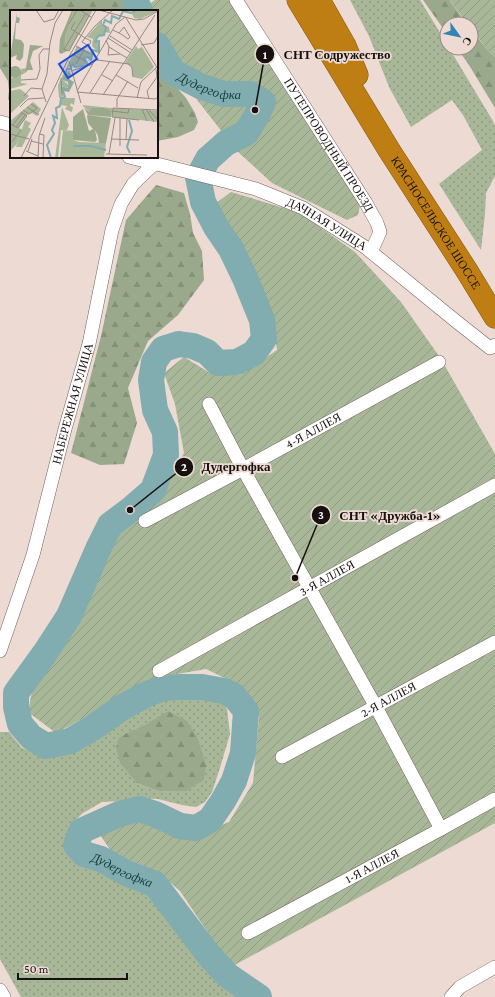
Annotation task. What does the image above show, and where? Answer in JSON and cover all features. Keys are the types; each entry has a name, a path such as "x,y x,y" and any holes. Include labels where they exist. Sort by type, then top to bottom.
{"highway":[{"name":"КРАСНОСЕЛЬСКОЕ ШОССЕ","path":"298,0 389,150 495,317"},
{"name":"КРАСНОСЕЛЬСКОЕ ШОССЕ","path":"319,0 344,46 389,150"}],"street":[{"name":"ПУТЕПРОВОДНЫЙ ПРОЕЗД","path":"236,0 366,203 377,223 380,232 371,252"},
{"path":"0,122 10,125"},
{"name":"ДАЧНАЯ УЛИЦА","path":"133,158 256,189 303,208 365,247 490,348 495,345"},
{"name":"НАБЕРЕЖНАЯ УЛИЦА","path":"0,651 33,555 65,429 89,344 112,230 121,204 133,184 154,164"},
{"name":"4-Я АЛЛЕЯ","path":"145,521 243,470 439,362"},
{"path":"209,404 243,470 376,707 441,829"},
{"name":"3-Я АЛЛЕЯ","path":"159,671 310,589 495,485"},
{"name":"2-Я АЛЛЕЯ","path":"282,757 495,642"},
{"name":"1-Я АЛЛЕЯ","path":"248,933 495,799"},
{"path":"451,997 460,987 495,967"},
{"path":"0,990 4,997"}],"green space":[{"path":"0,0 148,0 141,10 10,10 10,102 8,99 8,81 0,68"},
{"path":"155,0 230,0 362,195 358,215 347,220 272,183 237,151 173,69 158,31 158,10 150,10 148,5"},
{"path":"350,0 420,0 439,31 439,56 454,56 493,121 495,126 495,176 486,193 481,250 439,184 482,150 463,115 452,100 411,127 389,87 369,36"},
{"path":"423,0 449,0 461,16 439,16 439,23"},
{"path":"449,0 495,0 495,57 488,51 479,39 479,16 462,16"},
{"path":"479,39 495,57 495,108 463,56 479,56"},
{"path":"158,65 186,98 195,113 198,122 194,130 178,137 158,141"},
{"path":"156,185 184,193 190,214 193,233 202,251 204,280 178,315 148,341 128,388 137,423 124,464 100,465 71,453 101,336 126,220"},
{"path":"231,192 300,213 355,252 401,302 441,359 495,454 495,823 231,967 180,891 158,872 113,854 98,832 146,819 194,836 229,822 253,783 259,717 241,686 206,669 160,677 56,733 28,712 34,681 73,621 118,534 158,495 184,453 175,404 164,373 184,357 210,373 240,375 277,350 274,332 263,299 216,203"},
{"path":"193,691 220,695 227,709 230,734 212,792 205,802 196,807 158,799 137,798 102,802 83,813 69,826 67,840 74,852 105,873 129,877 148,889 164,916 206,971 244,997 21,997 0,959 0,732 9,732 22,748 36,753 61,755 85,746 138,703 162,694","holes":["148,723 186,791 158,791 137,783 133,730"]},
{"path":"168,711 187,721 197,737 206,764 204,780 186,791 158,791 137,783 120,763 116,748 119,738"}],"waterway":[{"name":"Дудергофка","path":"135,0 140,10"},
{"name":"Дудергофка","path":"158,47 173,72 200,86 223,94 250,94 263,102 246,133 226,143 208,159 198,177 203,202 216,227 231,249 245,278 262,320 264,339 254,353 237,362 218,363 207,352 193,346 179,344 163,349 154,362 151,380 155,410 165,432 166,455 153,490 110,525 69,616 45,653 16,693 16,707 20,724 31,737 46,746 70,741 94,727 121,708 145,695 163,688 202,687 224,691 234,696 246,711 243,753 234,781 210,820 196,828 180,826 155,814 139,809 119,814 81,831 76,845 84,854 101,859 126,873 155,884 208,954 227,975 259,997"}],"place":[{"name":"СНТ Содружество","path":"255,110"},
{"name":"Дудергофка","path":"130,510"},
{"name":"СНТ «Дружба-1»","path":"295,578"}]}
